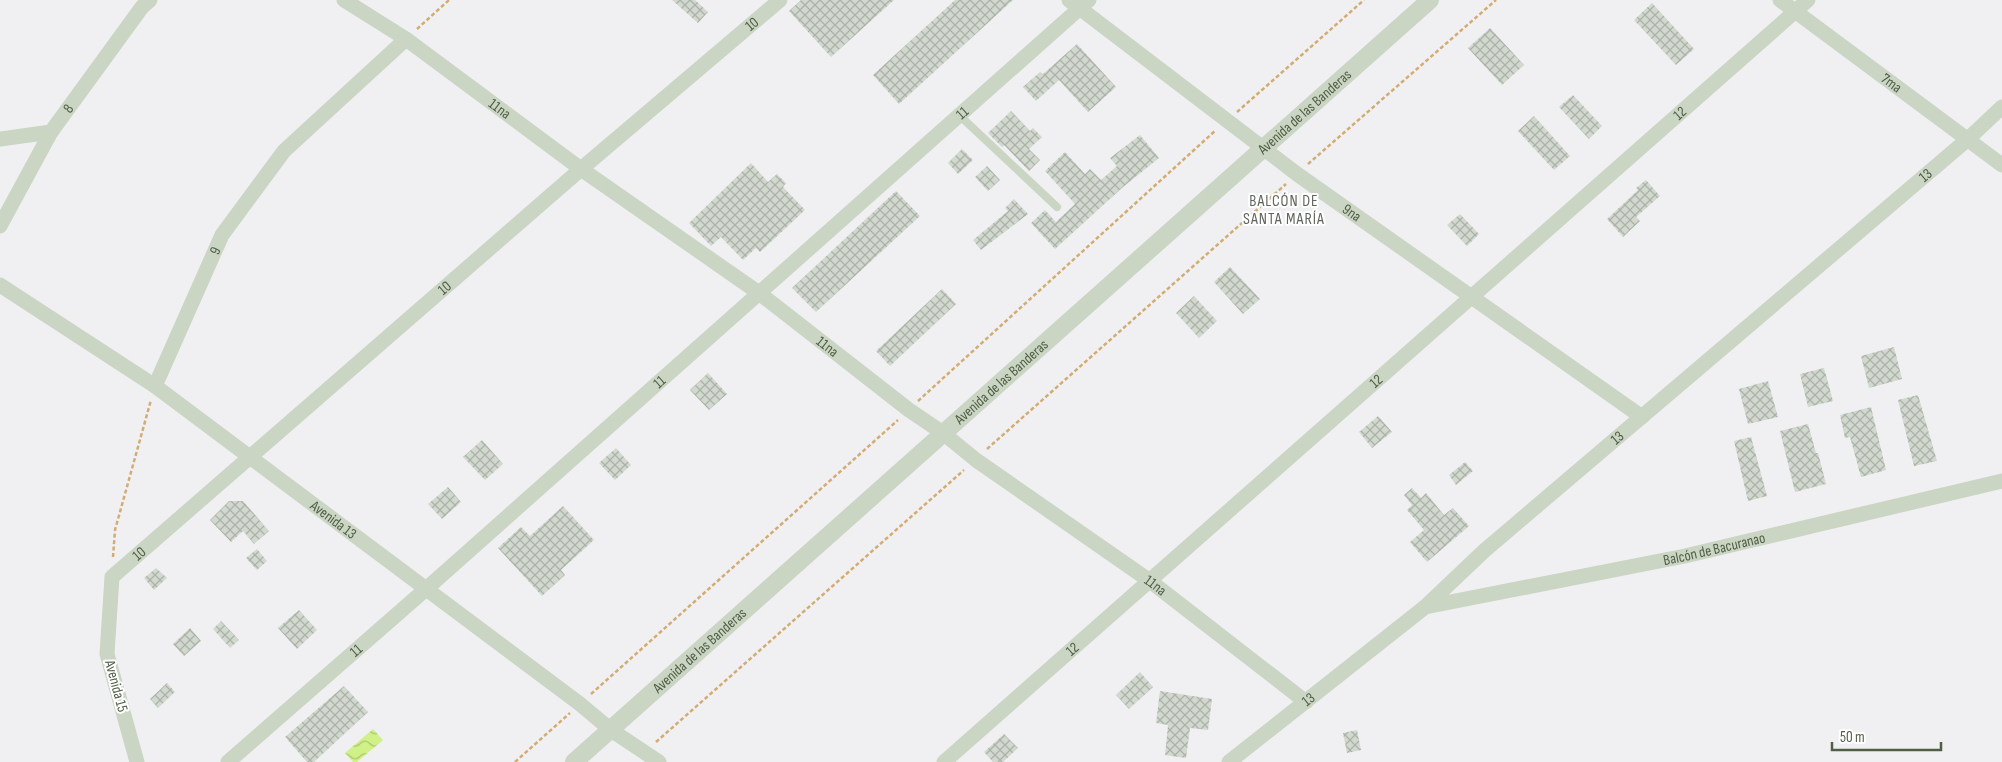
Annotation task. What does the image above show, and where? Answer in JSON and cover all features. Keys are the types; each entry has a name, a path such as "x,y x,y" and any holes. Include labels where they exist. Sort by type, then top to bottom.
{"street":[{"name":"8","path":"0,226 51,132 142,7 150,0"},
{"name":"11na","path":"344,0 406,39 581,169 759,293 908,410 976,460 1150,581 1306,702"},
{"name":"10","path":"112,578 581,169 780,0"},
{"name":"Avenida de las Banderas","path":"574,762 1430,0"},
{"name":"7ma","path":"1780,0 2002,164"},
{"name":"12","path":"944,762 1808,0"},
{"name":"9na","path":"1080,3 1226,121 1297,174 1473,296 1642,417"},
{"name":"11","path":"228,762 426,589 959,115 1080,3"},
{"name":"9","path":"155,386 222,235 284,151 406,39"},
{"name":"13","path":"1229,762 1425,607 1484,551 1968,139 2002,107"},
{"path":"1,139 51,132"},
{"name":"Avenida 13","path":"0,285 155,386 580,704 611,730 659,762"},
{"name":"Balcón de Bacuranao","path":"1425,607 1685,556 2002,481"},
{"name":"Avenida 15","path":"112,578 107,654 137,762"}],"lane":[{"path":"959,115 1057,207"}],"path":[{"path":"406,39 449,0"},
{"path":"515,762 908,410 1226,121 1364,0"},
{"path":"645,752 1496,0"},
{"path":"112,578 115,530 155,386"}],"water":[{"path":"373,729 383,740 357,762 353,762 345,753"}],"building":[{"path":"672,0 695,0 708,12 698,23"},
{"path":"801,0 894,0 831,57 789,11"},
{"path":"955,0 1013,0 899,104 873,75"},
{"path":"1652,3 1694,49 1676,65 1634,20"},
{"path":"1490,28 1524,65 1502,85 1468,48"},
{"path":"1077,44 1116,87 1088,112 1059,80 1036,101 1023,87 1040,72 1043,74"},
{"path":"1573,95 1602,126 1589,139 1559,107"},
{"path":"1011,111 1030,131 1033,128 1042,137 1029,149 1040,160 1029,171 1004,145 1002,147 988,133"},
{"path":"1534,116 1570,156 1554,170 1518,131"},
{"path":"1140,135 1159,158 1123,187 1055,249 1031,223 1045,210 1056,222 1075,204 1045,171 1065,152 1085,174 1090,169 1101,180 1117,166 1110,158"},
{"path":"962,149 973,160 958,174 948,163"},
{"path":"751,163 768,182 777,174 786,183 783,187 805,210 760,252 756,248 743,260 721,237 711,246 689,223"},
{"path":"987,166 1000,180 988,191 975,177"},
{"path":"1646,180 1660,196 1636,217 1640,221 1623,237 1607,219"},
{"path":"896,191 920,216 816,312 792,288"},
{"path":"1014,199 1028,214 981,250 973,240 1008,211 1005,208"},
{"path":"1460,214 1479,234 1467,246 1447,225"},
{"path":"1230,267 1260,299 1243,314 1214,282"},
{"path":"942,289 956,304 890,366 876,351"},
{"path":"1194,296 1217,321 1199,338 1176,313"},
{"path":"1894,347 1902,379 1869,388 1861,356"},
{"path":"1824,368 1833,401 1808,407 1800,374"},
{"path":"708,373 727,394 709,410 690,390"},
{"path":"1768,381 1778,417 1748,424 1739,389"},
{"path":"1918,395 1937,461 1914,466 1898,400"},
{"path":"1871,407 1886,470 1861,477 1850,437 1845,438 1840,415"},
{"path":"1378,416 1392,432 1372,448 1359,432"},
{"path":"1808,424 1826,484 1795,492 1780,431"},
{"path":"1751,437 1767,496 1748,501 1734,441"},
{"path":"482,440 503,464 485,480 463,457"},
{"path":"616,448 631,465 615,480 599,463"},
{"path":"1465,462 1473,471 1456,485 1449,475"},
{"path":"448,487 461,502 442,519 428,504"},
{"path":"1412,488 1421,498 1426,493 1444,515 1453,508 1469,526 1427,562 1410,542 1424,530 1407,510 1412,505 1404,495"},
{"path":"229,501 243,501 269,531 254,544 243,531 231,542 210,520"},
{"path":"563,506 594,540 561,570 565,575 542,596 498,548 521,527 530,536"},
{"path":"257,549 267,561 257,570 246,558"},
{"path":"156,568 167,578 154,590 144,578"},
{"path":"299,610 317,630 297,649 278,628"},
{"path":"221,621 239,640 230,648 213,629"},
{"path":"190,628 201,641 184,656 173,644"},
{"path":"1140,672 1153,687 1129,709 1116,695"},
{"path":"167,683 175,692 158,708 150,699"},
{"path":"344,686 368,712 314,762 307,762 285,737"},
{"path":"1160,691 1212,699 1208,730 1190,728 1186,758 1165,755 1168,725 1156,723"},
{"path":"1357,730 1361,750 1347,753 1343,733"},
{"path":"1004,734 1018,748 1003,762 993,762 984,752"}],"district":[{"name":"BALCÓN DE SANTA MARÍA","path":"1284,210"}]}
